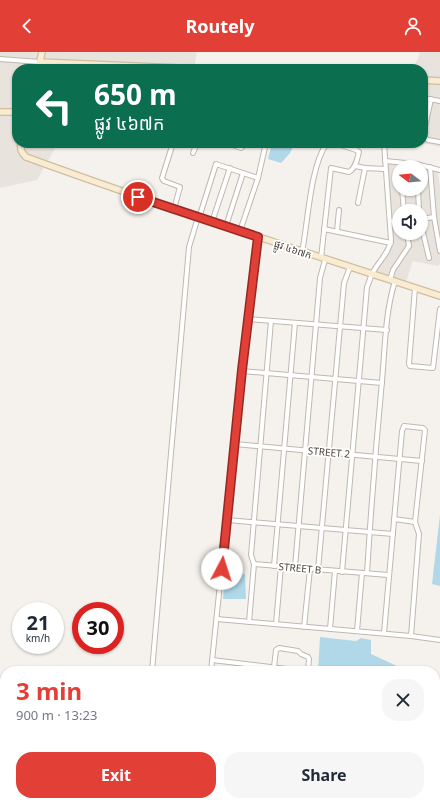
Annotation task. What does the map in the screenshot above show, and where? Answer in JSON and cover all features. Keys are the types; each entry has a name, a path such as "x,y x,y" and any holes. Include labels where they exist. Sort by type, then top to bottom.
{"street":[{"path":"40,62 42,52"},
{"path":"0,59 73,64"},
{"path":"428,80 440,81"},
{"path":"428,99 440,100"},
{"path":"428,113 431,99"},
{"path":"0,112 12,112"},
{"path":"428,140 440,142"},
{"name":"ផ្លូវ ៤៦៧ក","path":"21,148 22,153 26,157 103,185 323,259 440,296"},
{"path":"171,148 162,178 164,181 180,187 174,209"},
{"path":"194,153 196,148"},
{"path":"240,231 258,178 265,148"},
{"path":"302,252 312,185 321,153 324,148"},
{"path":"295,567 330,168 349,172 352,171 359,152 350,148"},
{"path":"342,572 368,287 372,274 383,259 391,243 384,148"},
{"path":"385,161 392,163"},
{"path":"152,666 189,247 216,164 258,178"},
{"path":"355,166 385,169"},
{"path":"440,170 430,167 434,217 440,250"},
{"path":"212,222 230,168"},
{"path":"358,203 366,168"},
{"path":"226,226 243,173"},
{"path":"337,231 340,210"},
{"path":"428,218 434,217"},
{"path":"324,229 391,243"},
{"path":"211,666 242,370 258,237"},
{"path":"357,631 370,532 375,456 393,270 409,246 408,240"},
{"path":"425,240 429,258"},
{"path":"318,570 344,283 350,267"},
{"path":"415,288 410,366 431,369 434,368 440,309"},
{"path":"248,319 387,330"},
{"path":"250,622 254,564 251,555 271,321"},
{"path":"274,566 295,323"},
{"path":"242,370 382,383"},
{"path":"384,633 402,431 404,426 423,428 425,430 415,522 418,534 411,636"},
{"name":"STREET 2","path":"235,444 422,461"},
{"path":"394,519 415,522"},
{"path":"227,520 393,534"},
{"name":"STREET B","path":"254,564 388,575"},
{"path":"276,624 281,566"},
{"path":"304,627 310,569"},
{"path":"330,629 335,571"},
{"path":"217,619 384,633 440,640"},
{"path":"274,666 276,650 279,648 298,651 301,654 308,656 308,666"},
{"path":"212,660 258,666"},
{"path":"339,806 347,806"}],"shaded area":[{"path":"0,52 197,52 195,64 12,64 12,148 55,148 37,180 0,188"},
{"path":"420,52 440,52 440,147 428,144 428,64 416,64"},
{"path":"384,161 392,162 392,196 428,196 428,167 437,168 440,187 440,263 438,266 413,261 404,287 374,279 391,242 388,227"}],"water":[{"path":"271,148 292,148 281,163 268,159"},
{"path":"440,515 440,586 432,584"},
{"path":"225,573 245,574 246,599 223,599"},
{"path":"320,637 356,641 361,638 371,640 371,654 397,666 318,666"}],"route":[{"path":"138,197 258,237 242,370 222,569"}]}
